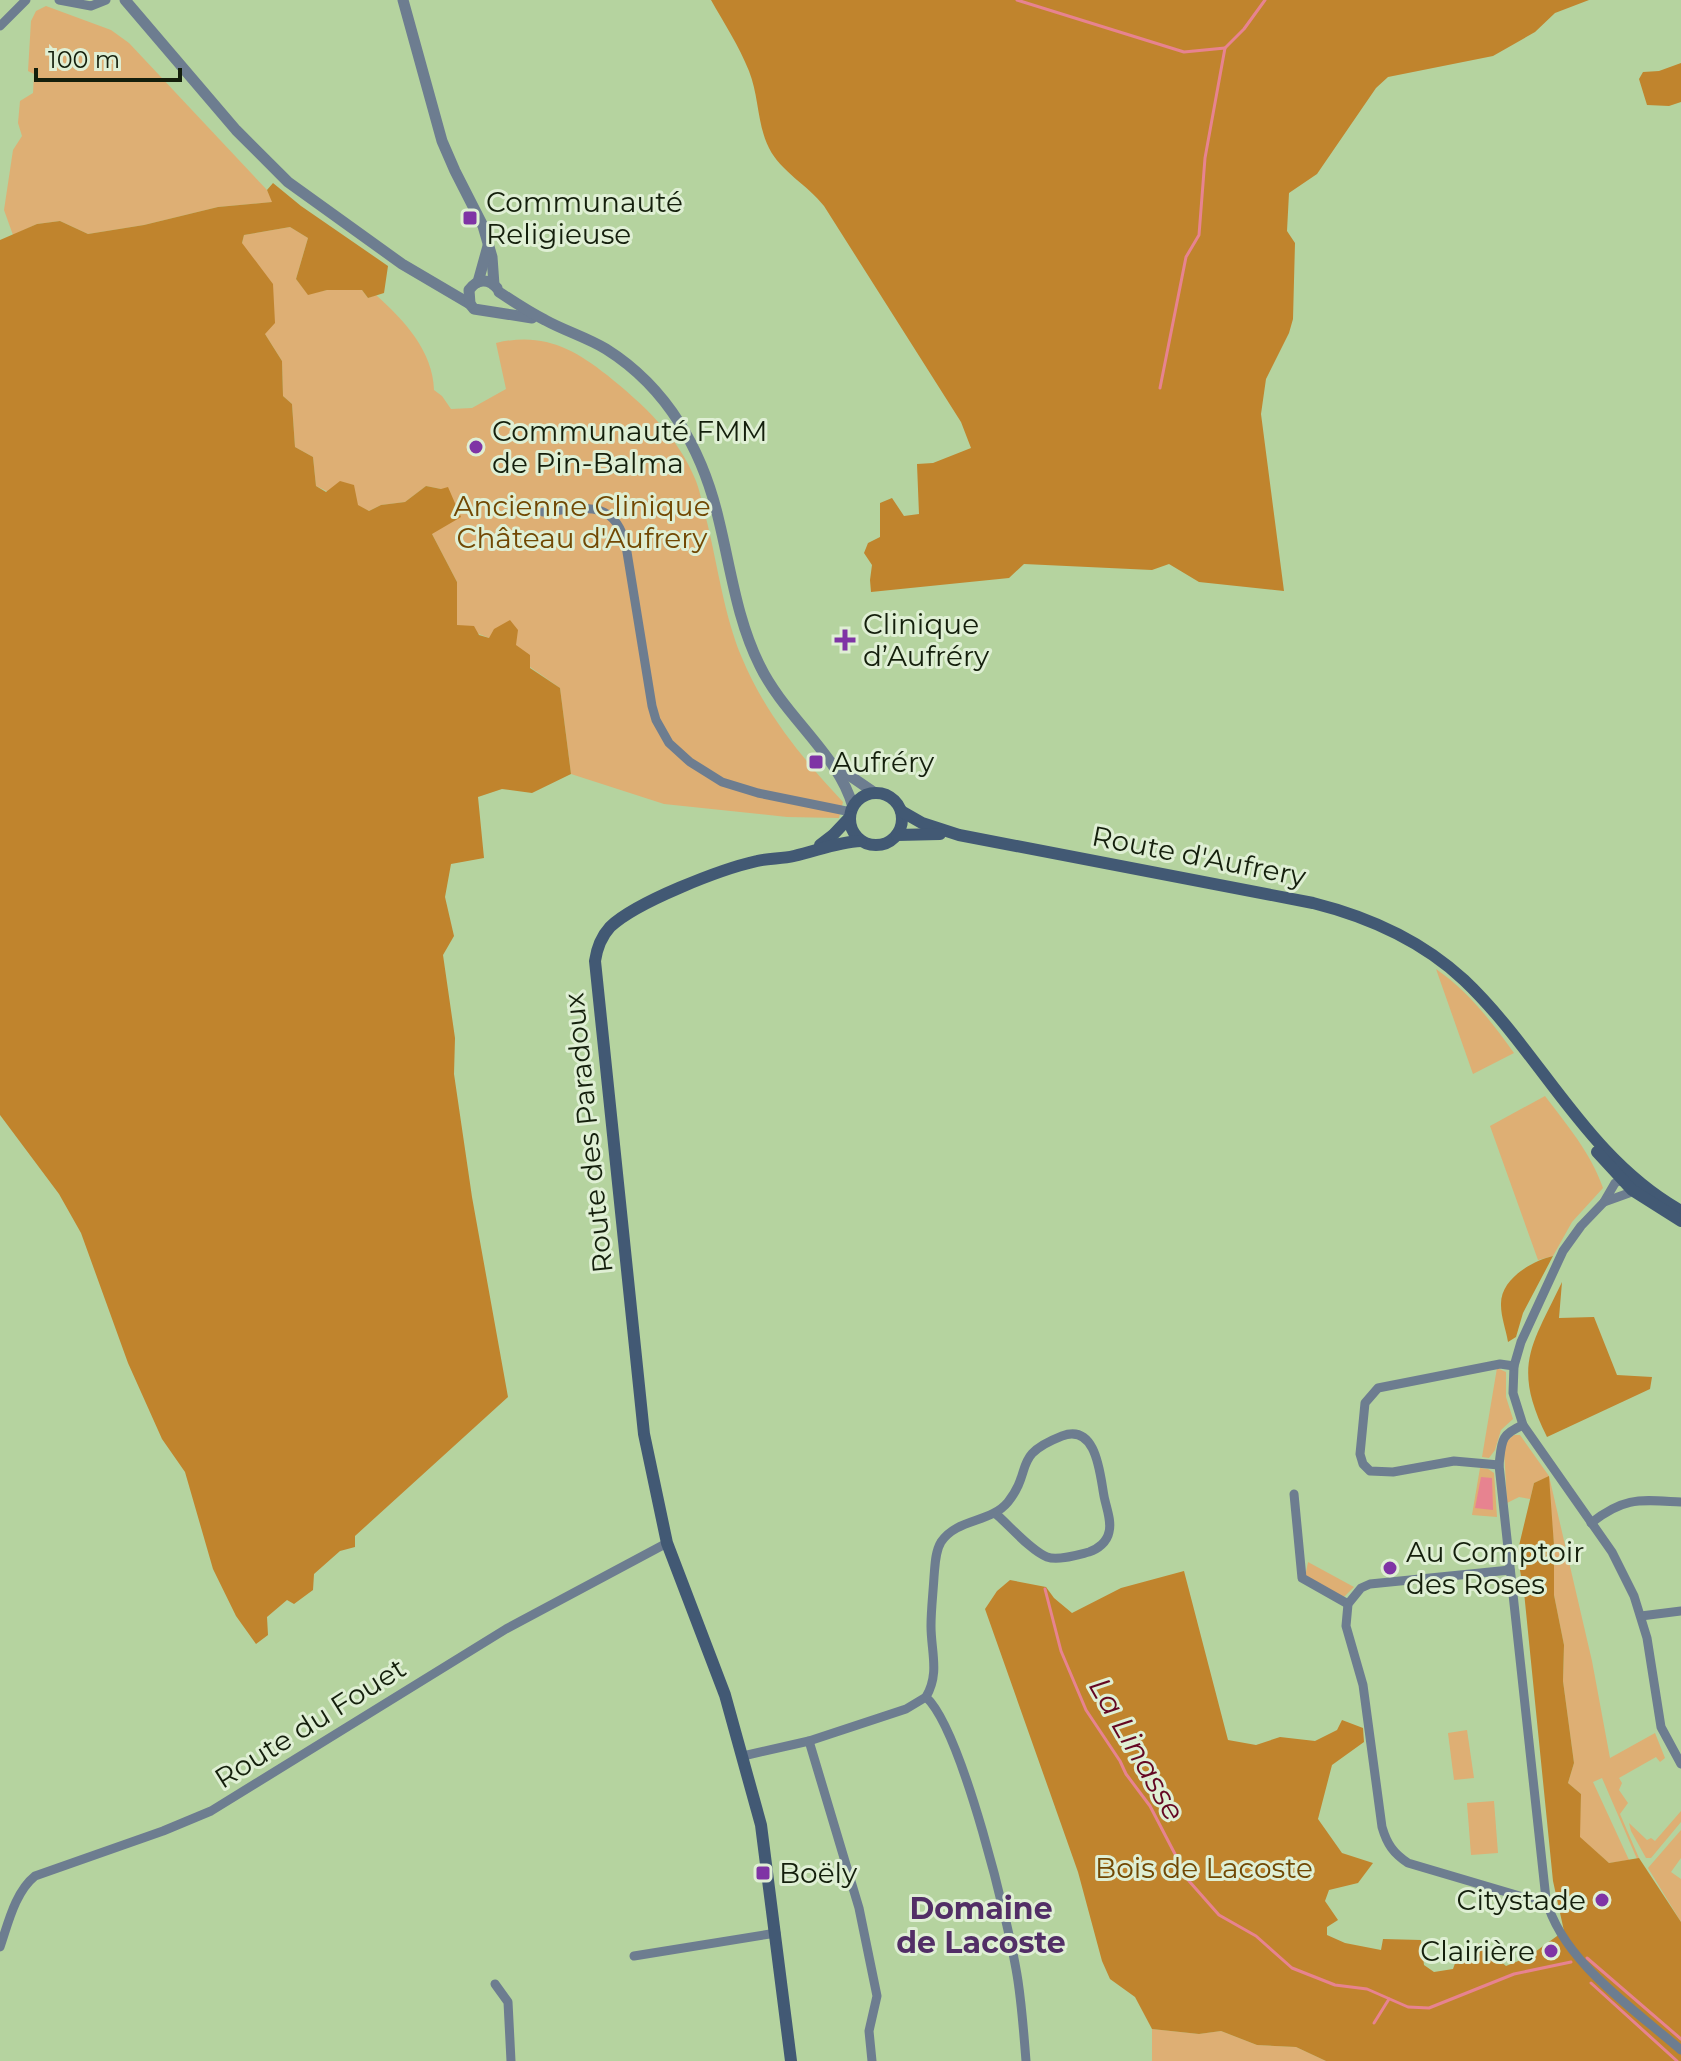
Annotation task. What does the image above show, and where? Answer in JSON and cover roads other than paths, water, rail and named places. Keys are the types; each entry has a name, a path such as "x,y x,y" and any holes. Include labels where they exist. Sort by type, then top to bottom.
{"main road":[{"path":"802,854 833,835 851,812 866,795 875,793 891,798 901,811 901,828 884,845 868,844 861,841 851,826 851,812"},
{"name":"Route d'Aufrery","path":"901,811 922,823 959,835 1331,907 1383,926 1451,969 1488,1005 1628,1182"},
{"name":"Route d'Aufrery","path":"897,835 959,835"},
{"name":"Route des Paradoux","path":"791,2061 761,1825 725,1695 667,1543 639,1399 595,977 597,948 608,929 670,893 746,864 861,841"},
{"path":"1628,1182 1681,1211"},
{"path":"1628,1182 1681,1221"}],"street":[{"path":"0,26 26,0"},
{"path":"59,0 91,6 106,0"},
{"path":"125,0 236,130 288,182 426,279 478,311 491,310 545,320"},
{"path":"403,0 442,141 483,226 492,257 497,305 491,310"},
{"path":"470,304 468,294 475,284 488,246"},
{"path":"426,279 452,286 486,281 545,320 586,338 631,367 652,386 684,428 710,483 739,613 749,642 771,687 848,790 851,812 758,793 722,782 674,749 663,734 652,706 626,546 617,521 611,514 597,508 543,512"},
{"path":"825,756 857,783 875,793"},
{"path":"1628,1182 1581,1226 1563,1251 1521,1342 1514,1366 1513,1393 1523,1425 1624,1573 1647,1638 1659,1718 1681,1764"},
{"path":"1604,1202 1628,1182"},
{"path":"1499,1465 1454,1461 1393,1472 1370,1471 1363,1464 1360,1454 1365,1403 1378,1388 1500,1364 1514,1366"},
{"path":"1523,1425 1506,1433 1502,1440 1499,1465 1546,1899 1551,1918 1576,1955 1681,2050"},
{"path":"743,1756 809,1741 906,1709 926,1697 936,1673 931,1629 937,1551 948,1535 958,1528 980,1517 996,1514 1013,1495 1024,1464 1035,1450 1067,1435 1081,1436 1092,1446 1110,1525 1107,1538 1097,1549 1060,1558 1046,1556 996,1514"},
{"path":"1294,1494 1302,1578 1348,1604"},
{"path":"1591,1523 1610,1508 1633,1500 1681,1502"},
{"name":"Route du Fouet","path":"0,1947 18,1899 26,1884 35,1876 211,1811 506,1629 667,1543"},
{"path":"1510,1570 1370,1584 1361,1588 1348,1604 1346,1626 1363,1685 1382,1827 1386,1843 1394,1854 1408,1863 1523,1897 1546,1899"},
{"path":"1641,1616 1681,1611"},
{"path":"926,1697 935,1705 951,1737 981,1830 1018,1981 1026,2061"},
{"path":"1669,1744 1681,1737"},
{"path":"809,1741 859,1908 877,1996 869,2031 872,2061"},
{"path":"634,1956 776,1933"},
{"path":"495,1984 508,2002 511,2061"}],"waterway":[{"path":"1017,0 1184,52 1225,48"},
{"path":"1160,388 1186,257 1199,235 1205,158 1225,48 1244,29 1265,0"},
{"name":"La Linasse","path":"1045,1589 1061,1651 1086,1710 1150,1806 1189,1881 1219,1915 1256,1936 1292,1968 1335,1985 1367,1989 1408,2007 1429,2008 1514,1974 1571,1962"},
{"name":"La Linasse","path":"1587,1958 1681,2039"},
{"path":"1591,1983 1677,2061"},
{"path":"1374,2023 1389,1999"}],"place":[{"name":"Communauté Religieuse","path":"470,218"},
{"name":"Communauté FMM de Pin-Balma","path":"476,447"},
{"name":"Clinique d’Aufréry","path":"845,640"},
{"name":"Aufréry","path":"816,762"},
{"name":"Au Comptoir des Roses","path":"1390,1568"},
{"name":"Boëly","path":"763,1873"},
{"name":"Citystade","path":"1602,1900"},
{"name":"Clairière","path":"1551,1951"}],"district":[{"name":"Domaine de Lacoste","path":"981,1925"}],"park label":[{"name":"Ancienne Clinique Château d'Aufrery","path":"582,522"},
{"name":"Bois de Lacoste","path":"1204,1868"}]}
